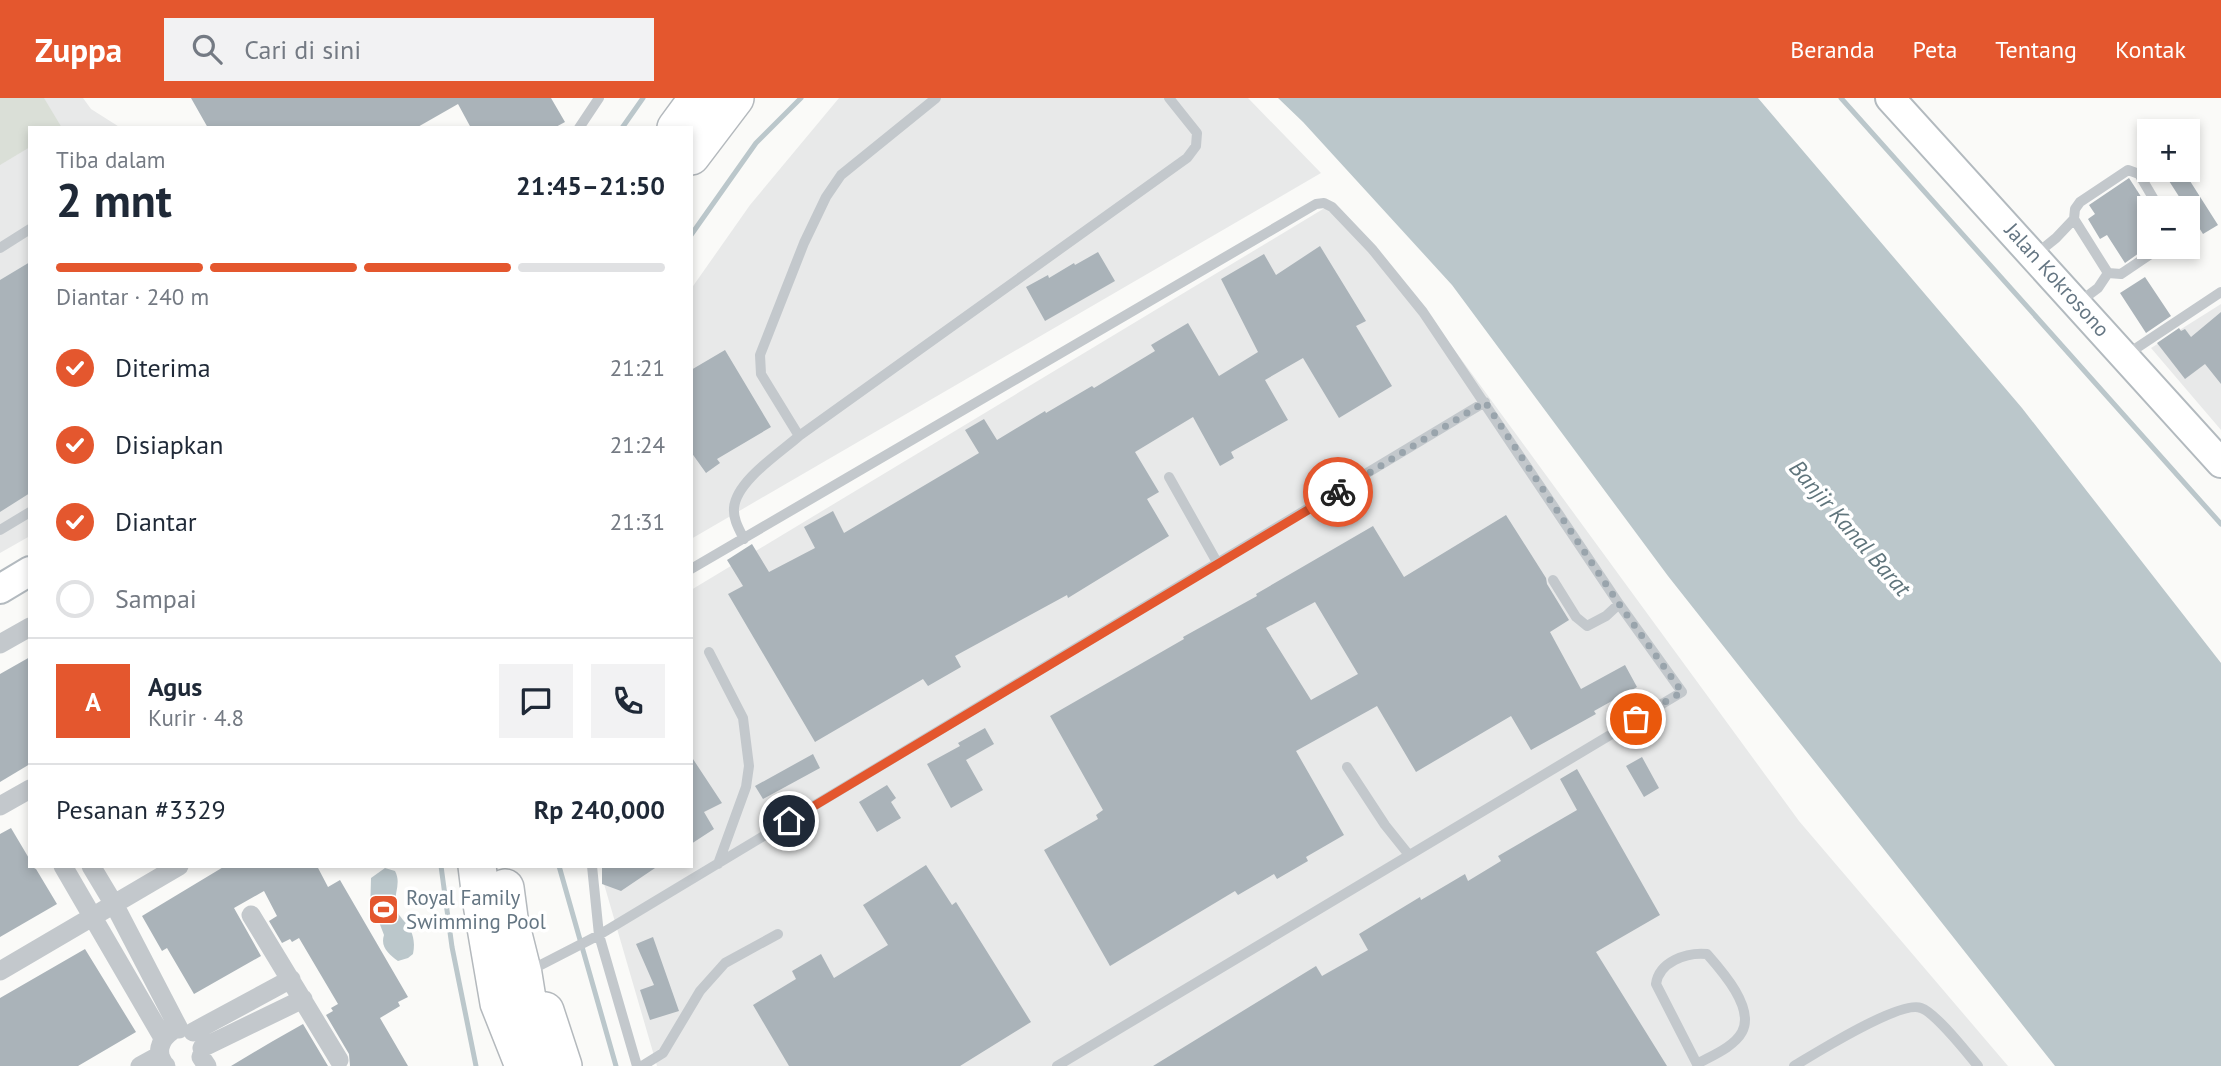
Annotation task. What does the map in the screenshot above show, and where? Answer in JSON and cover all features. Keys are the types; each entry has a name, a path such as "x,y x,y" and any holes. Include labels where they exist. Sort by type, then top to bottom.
{"highway":[{"path":"677,126 698,98"},
{"path":"693,153 735,98"},
{"path":"477,868 499,1003 524,1066"},
{"path":"502,868 509,918 533,969 563,1066"},
{"path":"533,969 538,1066"},
{"path":"499,1003 490,1032 500,1066"}],"street":[{"name":"Jalan Kokrosono","path":"1891,98 2221,463"},
{"path":"0,589 28,572"},
{"path":"0,644 28,628"},
{"path":"0,806 25,792"},
{"path":"64,868 93,917 185,1051"},
{"path":"92,868 115,906 185,1051"},
{"path":"0,971 176,868"},
{"path":"251,915 339,1060"},
{"path":"185,1051 291,979"},
{"path":"140,1066 185,1051 303,999"}],"lane":[{"path":"580,126 599,98"},
{"path":"799,436 761,374 760,355 804,243 841,175 936,98"},
{"path":"744,539 736,522 734,507 740,490 751,477 799,436 1186,158 1196,146 1197,132 1168,98"},
{"path":"2034,255 2074,219 2075,209 2080,202 2128,170 2139,174 2153,196"},
{"path":"693,568 1316,204 1324,203 1332,207 1372,249 1423,312 1619,604 1682,692 1057,1066"},
{"path":"2074,219 2108,273"},
{"path":"0,248 28,230"},
{"path":"2108,273 2121,274 2143,259"},
{"path":"2078,303 2098,288 2108,273"},
{"path":"2126,355 2221,292"},
{"path":"533,969 599,935 1485,402"},
{"path":"1169,477 1218,564"},
{"path":"0,530 28,513"},
{"path":"1553,580 1576,617 1587,626 1606,617 1619,604"},
{"path":"709,652 743,718 749,766 746,787 718,863"},
{"path":"1347,767 1385,825 1409,855"},
{"path":"592,868 599,935 640,1066 663,1053 700,991 725,963 778,934"},
{"path":"1707,954 1723,972 1746,1011 1742,1032 1735,1040 1698,1065 1656,984 1663,966 1707,954"},
{"path":"1794,1066 1882,1017 1906,1008 1921,1007 1933,1016 1979,1066"}],"shaded area":[{"path":"0,98 83,98 91,109 118,126 28,126 28,537 0,553"},
{"path":"0,98 44,98 61,126 28,126 28,148 0,165"},
{"path":"839,98 1248,98 1321,173 693,538 693,286 750,205"},
{"path":"1333,203 1423,307 1799,821 2008,1066 657,1066 604,884 605,868 693,868 693,589"},
{"path":"2221,304 2221,430 2151,348"}],"water":[{"name":"Banjir Kanal Barat","path":"1278,98 1758,98 2022,408 2221,663 2221,1066 2055,1066 1668,576 1452,285"},
{"name":"Royal Family Swimming Pool","path":"385,868 395,871 397,875 396,909 413,935 413,954 398,961 384,947 384,935 379,922 370,916 371,878"}],"building":[{"path":"191,98 551,98 565,122 558,126 470,126 458,104 420,126 207,126"},
{"path":"2129,178 2141,196 2137,196 2137,254 2125,263 2107,235 2100,239 2088,219 2095,214 2089,205"},
{"path":"2170,182 2191,182 2200,196 2179,196"},
{"path":"2200,197 2218,225 2203,234 2200,229"},
{"path":"1320,246 1366,321 1356,326 1392,386 1339,418 1303,358 1265,380 1288,420 1231,452 1234,458 1220,466 1193,417 1135,452 1159,492 1147,499 1169,536 1068,598 1067,595 955,656 961,667 928,686 923,679 815,742 728,594 743,586 727,560 752,544 769,572 815,548 804,527 833,511 844,533 979,453 965,430 984,419 997,440 1045,411 1046,413 1092,386 1094,388 1155,351 1151,345 1188,323 1219,376 1258,352 1221,279 1264,254 1276,275"},
{"path":"1098,252 1115,281 1045,321 1026,287"},
{"path":"28,263 28,494 0,512 0,280"},
{"path":"2145,277 2171,316 2146,333 2120,293"},
{"path":"2221,312 2221,384 2205,364 2185,379 2157,343 2179,328 2181,331 2185,329 2191,337"},
{"path":"725,350 771,427 717,459 720,463 706,473 693,455 693,369"},
{"path":"1506,515 1569,620 1550,632 1581,689 1625,665 1637,687 1594,711 1596,714 1531,750 1511,716 1416,772 1377,706 1296,751 1344,835 1306,857 1308,861 1277,879 1274,874 1238,895 1235,891 1110,966 1044,850 1098,819 1096,815 1103,810 1050,716 1373,526 1404,577","holes":["1315,602 1358,674 1311,700 1266,628"]},
{"path":"28,658 28,765 0,782 0,674"},
{"path":"985,728 994,744 966,760 983,790 951,808 927,764 960,746 958,743"},
{"path":"813,754 820,768 763,799 755,786"},
{"path":"1642,757 1659,788 1644,797 1626,766"},
{"path":"693,759 722,803 704,812 714,829 693,843"},
{"path":"1577,769 1660,915 1596,952 1667,1066 1153,1066 1316,966 1322,976 1368,950 1359,934 1420,897 1421,900 1465,874 1468,881 1501,861 1498,856 1577,810 1560,779"},
{"path":"887,785 896,798 891,802 901,818 877,832 859,802"},
{"path":"11,828 28,857 28,868 36,869 57,904 0,937 0,834"},
{"path":"926,865 952,905 956,902 1031,1022 960,1066 789,1066 753,1005 796,979 792,971 821,954 834,978 888,945 863,905"},
{"path":"222,868 318,868 328,887 340,880 408,997 398,1002 400,1006 380,1018 408,1066 350,1066 349,1054 326,1015 338,1004 299,938 282,943 269,921 277,916 264,891 234,908 261,956 194,994 167,948 162,951 142,916"},
{"path":"602,868 655,868 621,891 602,884"},
{"path":"653,937 679,1011 650,1020 640,990 654,985 636,944"},
{"path":"85,949 136,1032 78,1066 0,1066 0,998"},
{"path":"303,1024 328,1066 231,1066 273,1041"}],"waterway":[{"path":"623,126 643,98"},
{"path":"693,232 756,143 801,98"},
{"path":"1841,98 2221,524"},
{"path":"441,868 452,947 476,1066"},
{"path":"560,868 616,1066"}],"way so far":[{"path":"1338,492 1485,402 1619,604 1682,692 1636,719"}],"place":[{"name":"Royal Family Swimming Pool","path":"383,910"}],"route":[{"path":"789,821 1338,492"}]}
